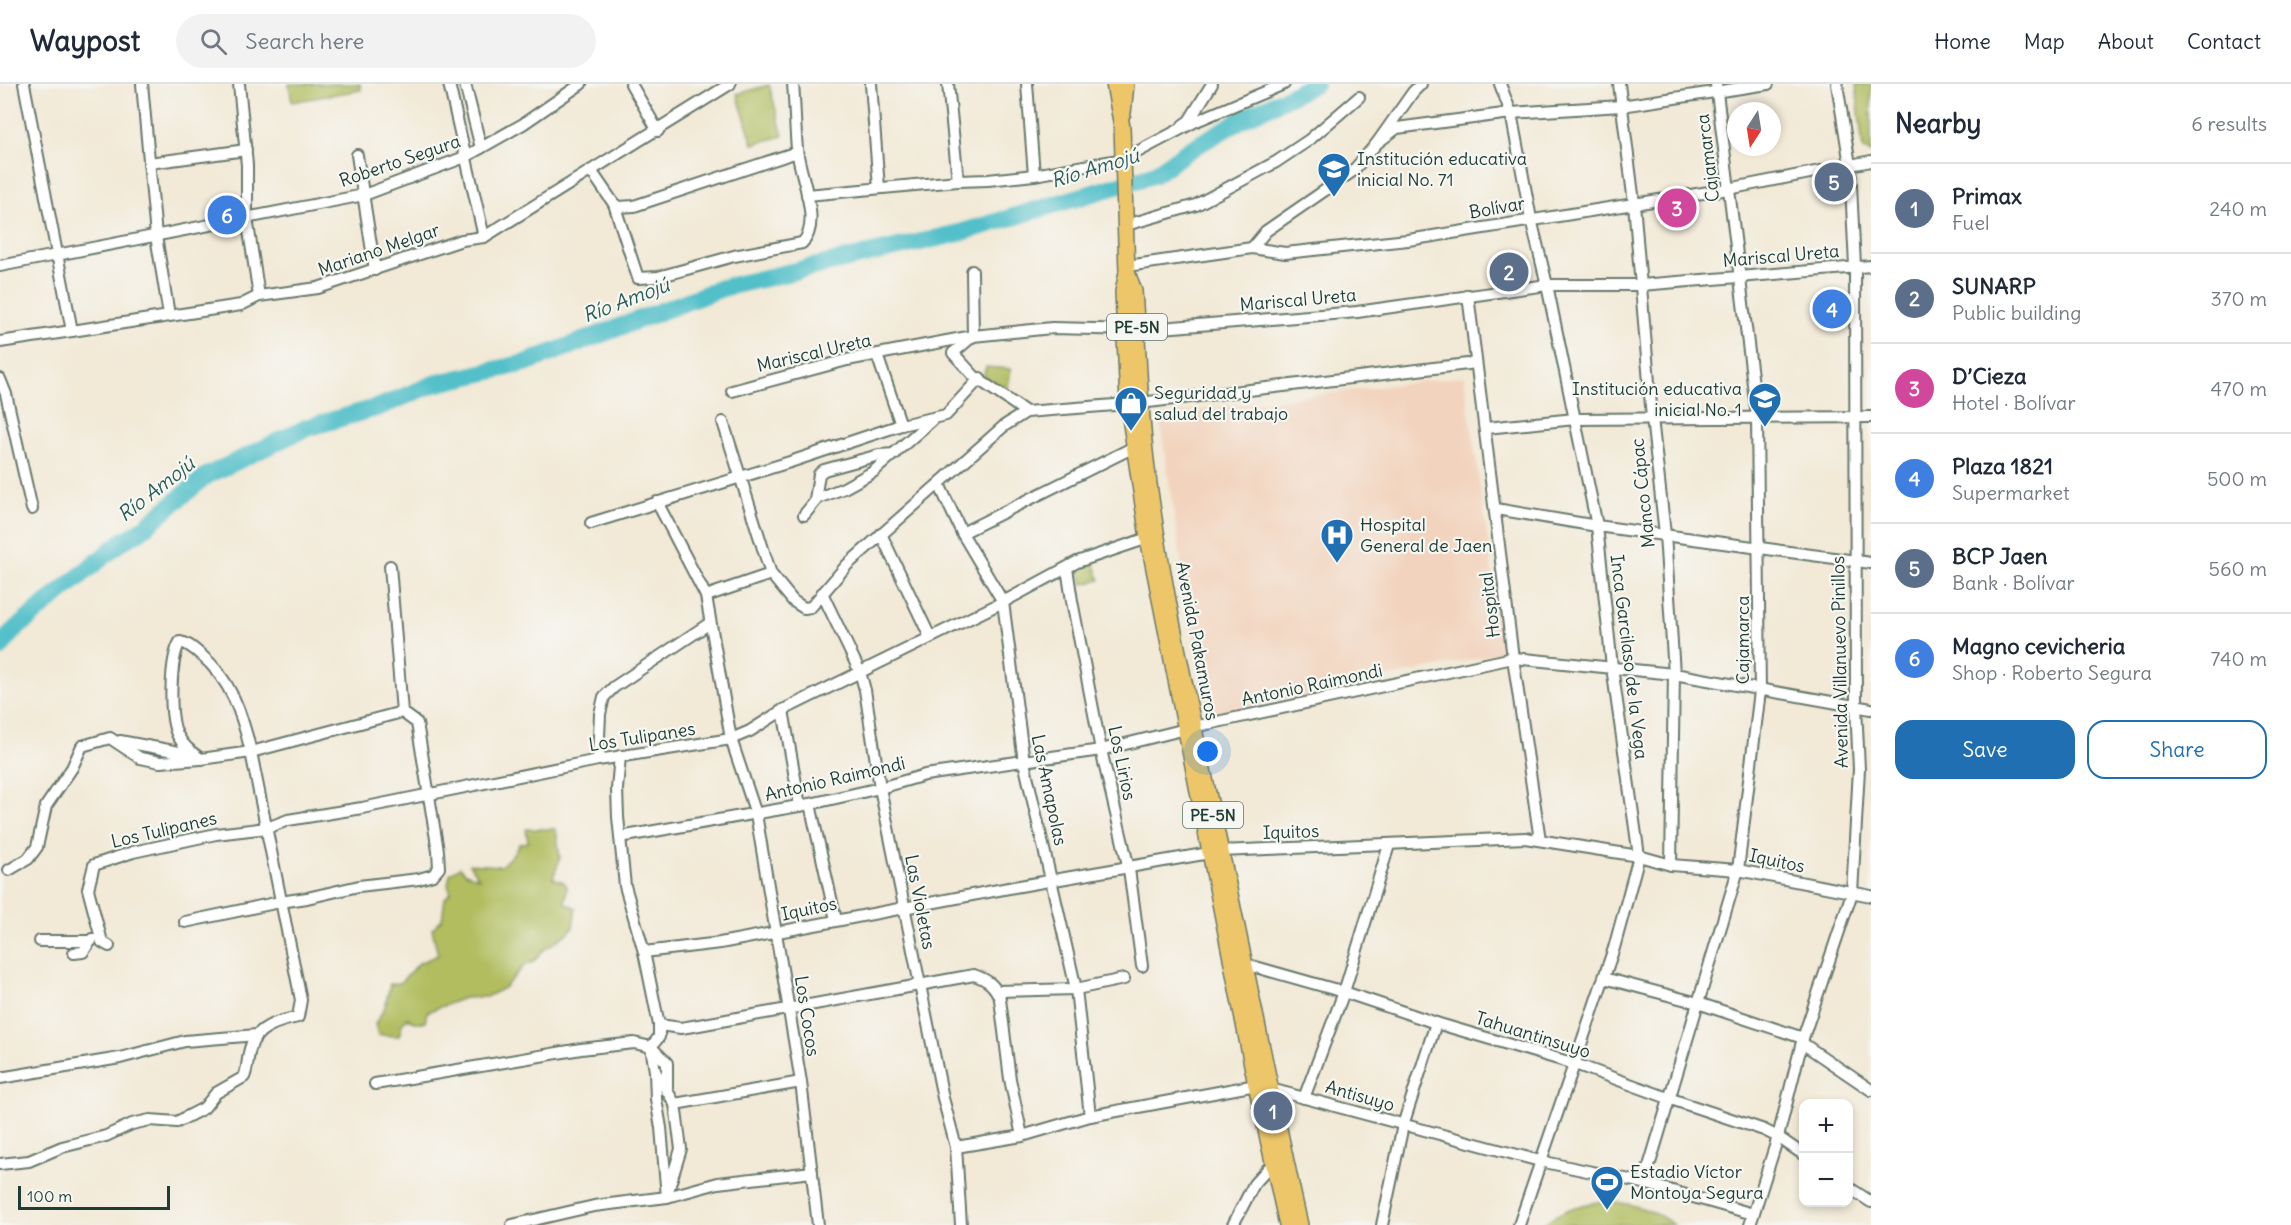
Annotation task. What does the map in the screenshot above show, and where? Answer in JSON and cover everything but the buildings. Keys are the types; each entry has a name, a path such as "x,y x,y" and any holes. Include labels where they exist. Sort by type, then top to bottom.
{"highway":[{"name":"PE-5N","path":"1114,84 1122,128 1124,164"},
{"name":"PE-5N","path":"1122,128 1126,84"},
{"name":"Avenida Pakamuros","path":"1124,164 1127,269 1123,292 1131,329 1134,447 1148,538 1216,852 1263,1086 1300,1225"},
{"name":"Avenida Pakamuros","path":"1134,404 1189,728"},
{"name":"Avenida Pakamuros","path":"1216,852 1245,964 1274,1162 1287,1225"}],"street":[{"path":"24,84 72,331"},
{"path":"142,84 156,236 169,315"},
{"path":"239,84 246,150 247,218 260,296"},
{"path":"449,84 484,237"},
{"path":"465,84 482,148"},
{"name":"Roberto Segura","path":"0,266 364,195 465,157 523,124 581,84"},
{"path":"630,84 658,131"},
{"name":"Mariano Melgar","path":"0,342 241,305 260,296 318,288 462,240 484,237 658,131 730,84"},
{"path":"592,171 614,204 638,278 658,277 734,256 802,243 807,238 811,222 797,152 793,84"},
{"path":"871,84 879,188"},
{"path":"948,84 958,181"},
{"path":"1027,84 1034,175"},
{"path":"1167,137 1189,121 1212,84"},
{"path":"807,195 988,180 1124,164 1194,122 1284,84"},
{"path":"1252,248 1266,231 1353,171 1377,143 1420,84"},
{"name":"Inca Garcilaso de la Vega","path":"1500,84 1511,113 1531,219 1597,526 1612,667 1638,856 1604,978 1519,1225"},
{"name":"Manco Cápac","path":"1619,84 1634,203 1652,418 1665,534 1674,674 1671,865"},
{"path":"1377,143 1398,128 1511,113 1621,106 1716,87 1768,84"},
{"name":"Avenida Villanuevo Pinillos","path":"1752,1220 1778,1137 1803,1040 1851,893 1859,769 1856,706 1855,267 1850,165 1837,84"},
{"name":"Cajamarca","path":"1644,1183 1738,870 1760,691 1758,417 1716,87"},
{"path":"1126,220 1196,205 1276,162 1309,140 1359,97"},
{"path":"149,163 246,150"},
{"path":"614,204 619,207 634,207 797,152"},
{"path":"357,155 375,270"},
{"name":"Bolívar","path":"1127,269 1252,248 1285,253 1374,244 1728,189 1871,160"},
{"name":"Mariscal Ureta","path":"732,391 847,360 973,336 1052,328 1131,329 1357,312 1547,285 1641,285 1871,266"},
{"path":"972,271 973,336 953,353 975,376 1026,412"},
{"name":"Hospital","path":"1468,295 1513,658 1540,840"},
{"path":"878,355 900,425"},
{"path":"723,422 771,574 798,606 804,608 811,607 847,565 881,534 1005,426 1026,412 1134,404 1476,363"},
{"path":"591,523 790,462 900,425 946,415 980,378"},
{"path":"0,379 6,394 32,510"},
{"path":"1486,428 1575,419 1871,417"},
{"path":"804,515 815,500 823,495 844,488 873,472 934,418"},
{"path":"962,533 1134,447"},
{"path":"815,500 819,474 824,470 879,454 895,454"},
{"name":"Las Amapolas","path":"939,484 962,533 1003,602 1024,762 1076,989 1090,1116"},
{"path":"657,502 706,596 731,739"},
{"path":"1496,509 1597,526 1871,563"},
{"path":"881,534 930,637"},
{"name":"Los Tulipanes","path":"97,928 88,889 94,865 133,852 216,834 267,828 288,820 362,808 598,760 731,739 750,731 783,710 1003,602 1077,562 1148,538"},
{"path":"185,922 359,886 419,879 433,875 439,868 417,723 402,711 390,566"},
{"name":"Los Lirios","path":"1067,568 1101,750 1129,868 1142,966"},
{"path":"706,596 771,574"},
{"name":"Las Violetas","path":"822,593 860,672 865,690 880,788 943,1098 956,1147 961,1225"},
{"path":"598,760 599,724 604,697 614,687 710,623"},
{"path":"0,1164 28,1161 62,1147 106,1136 132,1124 150,1120 177,1122 204,1108 216,1094 244,1077 250,1047 260,1030 298,1017 300,1000 243,718 229,687 213,664 186,643 180,642 173,667 172,704 176,733 184,747 201,759"},
{"name":"Antonio Raimondi","path":"620,837 805,805 925,775 1101,750 1189,728 1513,658 1674,674 1871,709"},
{"path":"783,710 805,805 836,920"},
{"path":"9,870 28,859 37,847 46,806 72,768 82,746 110,738 140,758 160,762 201,759 251,752 402,711"},
{"name":"Los Cocos","path":"731,739 756,814 790,1009 818,1225"},
{"path":"620,756 617,789 624,886 644,952 659,1025 660,1036 651,1047 656,1099 662,1128 667,1197"},
{"name":"Iquitos","path":"644,952 700,946 776,933 1051,880 1216,852 1525,838 1638,856 1671,865 1738,870 1871,896"},
{"path":"1304,1098 1344,992 1389,845"},
{"path":"75,952 83,952 97,928"},
{"path":"97,928 102,942 109,946"},
{"path":"40,941 91,941"},
{"name":"Tahuantinsuyo","path":"1245,964 1344,992 1436,1023 1575,1064 1764,1130 1800,1153"},
{"path":"659,1025 681,1028 974,975 989,980 997,991 1010,1079 1022,1136"},
{"path":"1604,978 1698,1003 1803,1040 1871,1090"},
{"path":"997,991 1076,989 1124,979"},
{"path":"1382,1225 1403,1125 1436,1023"},
{"path":"0,1078 120,1058 185,1041 257,1035"},
{"path":"375,1084 634,1043 651,1047 667,1063 667,1089"},
{"path":"655,1071 675,1104 681,1149 667,1197"},
{"path":"675,1104 801,1082"},
{"name":"Antisuyo","path":"956,1147 1022,1136 1090,1116 1263,1086 1540,1161 1644,1183 1752,1220"},
{"path":"1233,1225 1254,1184 1274,1162"},
{"path":"512,1225 594,1206 667,1197 718,1183 812,1172"},
{"path":"1853,1189 1871,1202"}],"shaded area":[{"name":"Hospital General de Jaen","path":"1464,376 1504,652 1209,717 1188,607 1159,415"}],"green space":[{"path":"289,84 360,84 361,90 292,102"},
{"path":"1856,84 1871,84 1871,153 1863,150"},
{"path":"769,85 783,136 753,144 737,94"},
{"path":"986,367 1011,369 1008,388 983,377"},
{"path":"1094,562 1100,580 1083,584 1078,567"},
{"path":"526,829 556,829 560,858 553,878 564,882 567,887 565,903 576,908 573,928 544,950 533,962 525,965 504,988 486,997 464,998 427,1012 425,1022 415,1022 407,1018 402,1024 399,1036 378,1035 375,1024 385,1007 390,984 400,983 419,963 438,955 432,929 442,919 445,898 451,892 448,885 450,874 460,867 466,873 479,878 469,864 501,866 514,853 519,844 528,842"},
{"name":"Estadio Víctor Montoya Segura","path":"1608,1201 1643,1208 1674,1225 1542,1225 1573,1208"}],"waterway":[{"name":"Río Amojú","path":"0,648 12,632 121,542 139,532 206,476 306,428 379,407 434,384 525,363 722,288 959,233 1153,175 1189,150 1246,117 1315,84"}],"place":[{"name":"BCP Jaen","path":"1834,182"},
{"name":"Institución educativa inicial No. 71","path":"1334,198"},
{"name":"D’Cieza","path":"1677,208"},
{"name":"Magno cevicheria","path":"227,215"},
{"name":"SUNARP","path":"1509,272"},
{"name":"Plaza 1821","path":"1832,309"},
{"name":"Institución educativa inicial No. 1","path":"1765,428"},
{"name":"Seguridad y salud del trabajo","path":"1131,432"},
{"name":"Hospital General de Jaen","path":"1337,564"},
{"name":"Primax","path":"1273,1111"},
{"name":"Estadio Víctor Montoya Segura","path":"1607,1211"}]}
